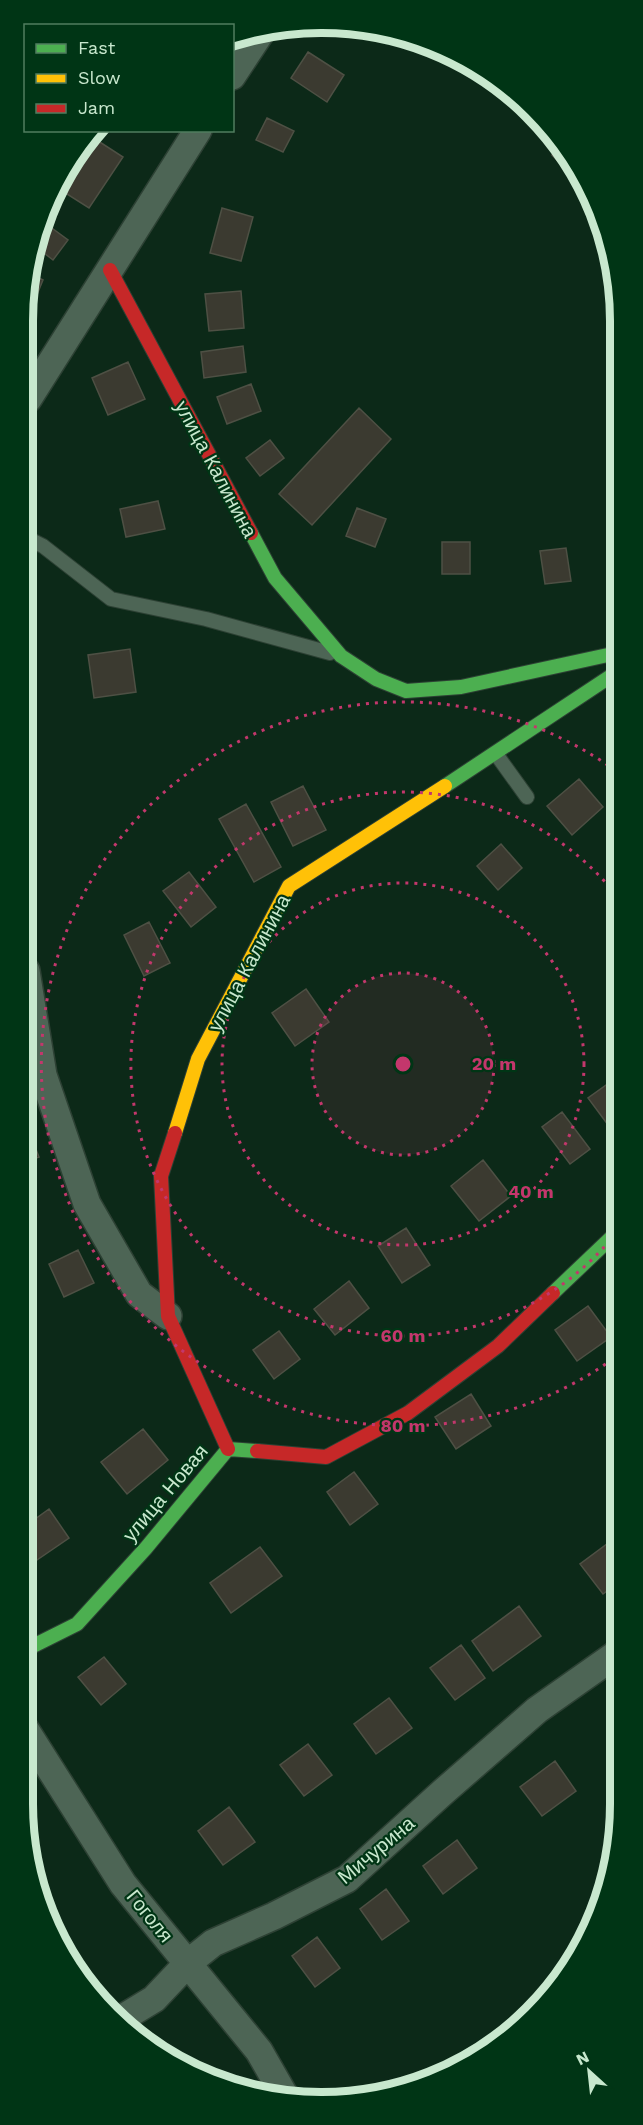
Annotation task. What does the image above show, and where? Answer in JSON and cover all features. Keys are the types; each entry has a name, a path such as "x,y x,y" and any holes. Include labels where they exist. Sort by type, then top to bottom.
{"street":[{"path":"234,73 254,41"},
{"path":"33,391 197,132"},
{"name":"улица Калинина","path":"110,270 275,578 341,656 376,679 406,691 461,687 610,655"},
{"name":"улица Калинина","path":"228,1449 168,1316 161,1176 198,1059 289,886 496,754 610,677"},
{"name":"улица Калинина","path":"33,1014 43,1075 87,1204 139,1294 168,1316"},
{"name":"улица Новая","path":"33,1646 77,1624 146,1548 228,1449 326,1457 408,1413 498,1346 610,1239"},
{"name":"Мичурина","path":"126,2016 154,2000 188,1963 213,1943 274,1916 347,1879 537,1710 610,1659"},
{"name":"Гоголя","path":"33,1742 123,1884 259,2051 281,2089"}],"lane":[{"name":"улица Калинина","path":"33,541 43,546 111,599 206,618 341,656"},
{"path":"496,754 527,796"}],"building":[{"path":"308,52 344,75 327,102 291,78"},
{"path":"267,118 294,131 283,152 256,140"},
{"path":"97,140 123,157 89,208 64,192"},
{"path":"555,152 567,170 552,155"},
{"path":"222,208 253,217 241,261 210,253"},
{"path":"49,226 68,240 53,260 42,251"},
{"path":"36,277 43,280 34,302"},
{"path":"241,291 244,328 209,331 205,294"},
{"path":"243,346 246,372 204,378 201,352"},
{"path":"128,362 145,399 108,415 92,378"},
{"path":"251,384 261,411 227,424 217,397"},
{"path":"359,408 391,439 312,525 279,494"},
{"path":"270,440 284,458 260,476 246,458"},
{"path":"158,501 165,529 126,537 120,509"},
{"path":"357,508 386,519 375,547 346,536"},
{"path":"442,542 470,542 470,574 442,574"},
{"path":"566,548 571,581 545,584 540,551"},
{"path":"130,649 136,692 94,698 88,655"},
{"path":"579,779 603,807 572,835 547,806"},
{"path":"303,786 326,830 293,846 271,802"},
{"path":"246,804 281,867 254,882 219,819"},
{"path":"501,844 522,868 498,890 477,866"},
{"path":"189,872 216,907 191,927 163,891"},
{"path":"149,922 170,963 144,976 124,935"},
{"path":"306,989 329,1022 295,1046 272,1013"},
{"path":"610,1082 610,1128 588,1098"},
{"path":"562,1112 590,1149 570,1164 542,1127"},
{"path":"33,1142 39,1157 33,1159"},
{"path":"483,1160 511,1196 479,1221 451,1186"},
{"path":"406,1228 430,1265 402,1283 378,1246"},
{"path":"78,1250 94,1283 64,1297 49,1264"},
{"path":"349,1281 369,1308 335,1335 314,1309"},
{"path":"588,1306 610,1338 577,1361 555,1330"},
{"path":"279,1331 300,1359 274,1379 253,1350"},
{"path":"471,1394 491,1426 456,1449 435,1417"},
{"path":"143,1429 168,1460 127,1494 101,1462"},
{"path":"354,1472 378,1504 350,1525 327,1492"},
{"path":"49,1509 69,1538 34,1562 33,1561 33,1521"},
{"path":"610,1542 610,1589 603,1594 580,1564"},
{"path":"260,1547 282,1576 231,1613 210,1583"},
{"path":"519,1606 541,1636 493,1671 472,1641"},
{"path":"461,1645 485,1678 455,1700 430,1668"},
{"path":"104,1657 126,1684 101,1705 78,1677"},
{"path":"389,1698 412,1728 376,1754 354,1724"},
{"path":"308,1744 332,1775 304,1796 280,1765"},
{"path":"555,1761 576,1791 542,1816 520,1787"},
{"path":"229,1807 255,1842 223,1865 198,1831"},
{"path":"457,1840 477,1868 443,1894 423,1866"},
{"path":"386,1889 409,1921 382,1940 360,1909"},
{"path":"317,1937 340,1968 315,1987 292,1956"}],"traffic: fast":[{"path":"251,533 275,578 341,656 376,679 406,691 461,687 610,655"},
{"path":"445,786 610,677"},
{"path":"553,1293 610,1239"},
{"path":"33,1646 77,1624 146,1548 228,1449 257,1451"}],"traffic: slow":[{"path":"175,1133 198,1059 289,886 445,786"}],"traffic: jam":[{"path":"110,270 251,533"},
{"path":"175,1133 161,1176 168,1316 228,1449"},
{"path":"257,1451 326,1457 408,1413 498,1346 553,1293"}]}
